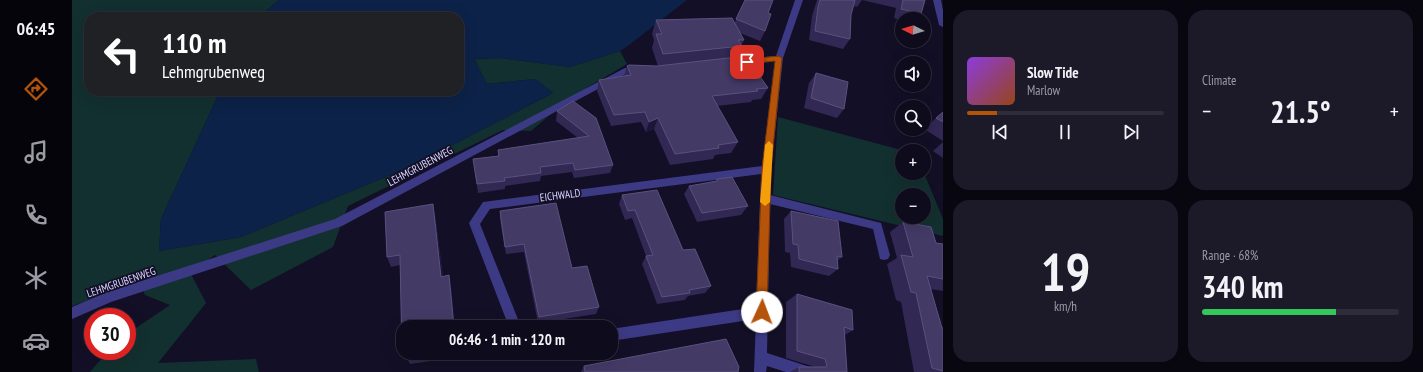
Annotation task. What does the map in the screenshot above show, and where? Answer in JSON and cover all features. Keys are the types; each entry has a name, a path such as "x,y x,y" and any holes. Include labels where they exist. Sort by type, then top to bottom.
{"street":[{"path":"760,372 766,168 779,58 799,0"},
{"path":"937,0 943,25"},
{"path":"732,64 779,58"},
{"name":"LEHMGRUBENWEG","path":"72,313 110,298 338,223 625,71 646,73"},
{"name":"EICHWALD","path":"512,320 474,224 487,205 766,168"},
{"path":"765,198 877,226 884,255"},
{"path":"618,334 762,312"},
{"path":"761,358 807,372"}],"green space":[{"path":"72,0 279,0 265,12 84,12 84,96 218,96 161,219 159,251 241,237 414,165 553,93 535,79 487,84 474,59 500,58 570,67 620,51 627,64 571,97 531,131 503,130 348,206 333,247 251,290 215,255 190,272 206,303 158,363 256,359 259,372 90,372 100,360 136,360 136,328 170,305 145,295 140,282 72,306"},
{"path":"778,117 895,148 895,180 927,180 930,188 895,188 895,224 931,224 931,190 943,219 943,236 773,195"}],"water":[{"path":"279,0 687,0 620,51 570,67 500,58 474,59 487,84 536,79 553,93 414,165 241,237 159,251 161,219 218,96 464,96 464,12 265,12"}],"building":[{"path":"745,0 773,0 768,13 771,14 765,31 736,19"},
{"path":"820,0 855,0 851,15 850,39 815,31"},
{"path":"903,0 925,0 922,12 913,12 901,9"},
{"path":"732,18 744,40 738,40 742,46 663,54 656,34 662,34 656,20"},
{"path":"746,56 768,88 756,89 758,91 712,96 738,142 718,145 719,148 675,154 658,118 649,122 645,112 614,115 599,80 631,75 627,66 629,65 657,66"},
{"path":"816,73 848,82 844,109 811,98"},
{"path":"573,101 596,118 613,165 575,170 573,163 540,167 541,173 504,178 505,181 477,184 473,159 499,156 498,150 589,136 557,111"},
{"path":"943,112 943,122 936,118"},
{"path":"732,177 748,206 702,213 689,186"},
{"path":"657,190 683,250 695,249 711,286 689,290 690,293 662,297 646,256 653,255 635,210 628,211 622,195"},
{"path":"556,203 572,268 587,266 599,307 539,317 524,244 505,247 500,211"},
{"path":"433,204 441,277 449,275 453,320 401,320 400,255 387,257 385,212"},
{"path":"791,211 838,221 842,257 837,256 838,269 799,259 798,245 793,244"},
{"path":"904,224 931,227 936,243 943,244 943,279 927,276 943,328 943,371 932,368 916,293 911,292 901,255 913,257"},
{"path":"797,294 852,310 853,330 844,327 847,372 799,372 799,367 827,366 825,359 797,351"},
{"path":"726,339 739,367 738,372 585,372 584,366"}],"slow traffic":[{"path":"765,202 766,168 769,145"}],"route":[{"path":"747,62 779,58 766,168 762,312"}]}
